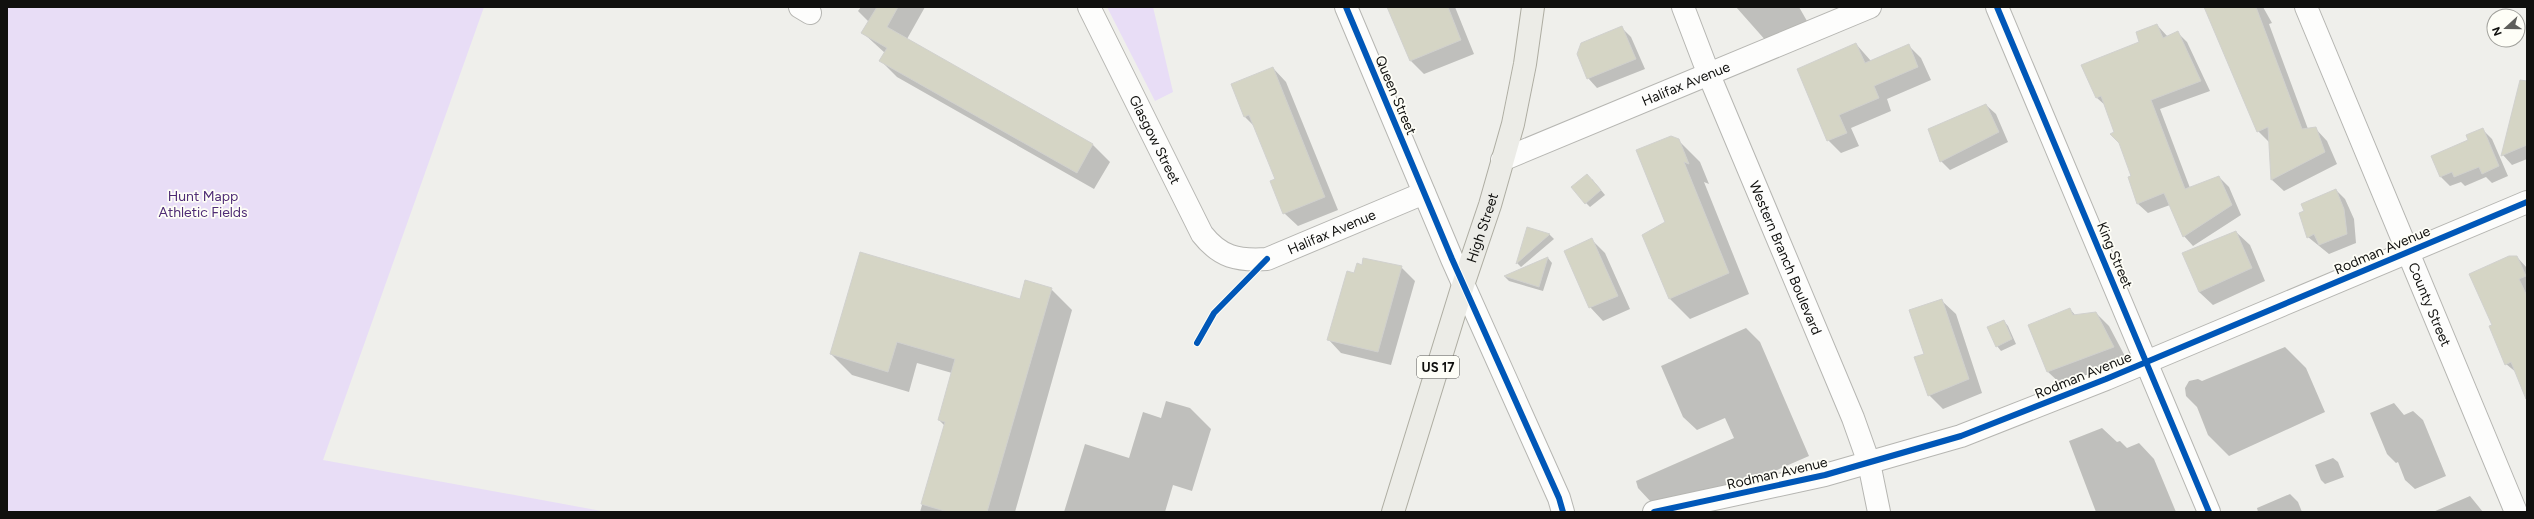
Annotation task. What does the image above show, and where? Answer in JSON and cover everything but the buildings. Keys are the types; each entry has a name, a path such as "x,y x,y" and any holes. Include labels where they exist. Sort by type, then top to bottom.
{"main road":[{"name":"High Street","path":"1393,512 1463,285 1490,205 1513,124 1524,72 1533,7"}],"street":[{"name":"Glasgow Street","path":"1089,7 1202,234 1212,247 1236,258"},
{"name":"Queen Street","path":"1346,7 1463,285 1559,498 1563,512"},
{"name":"Western Branch Boulevard","path":"1684,7 1709,75 1853,418 1868,463 1879,512"},
{"name":"Halifax Avenue","path":"1502,160 1870,7"},
{"name":"King Street","path":"1997,7 2210,512"},
{"name":"County Street","path":"2306,7 2516,512"},
{"name":"Halifax Avenue","path":"1236,258 1248,260 1267,259 1278,256 1424,193"},
{"name":"Rodman Avenue","path":"1654,512 1824,475 1968,434 2147,362 2527,202"}],"green space":[{"name":"Hunt Mapp Athletic Fields","path":"7,7 484,7 323,460 607,512 7,512"},
{"path":"1107,7 1153,7 1173,92 1155,101"}],"cycle path":[{"path":"1346,7 1452,259 1559,498 1563,512"},
{"path":"1997,7 2209,512"},
{"path":"1654,512 1825,475 1961,436 2106,379 2527,202"},
{"path":"1197,343 1214,313 1267,259"}]}
